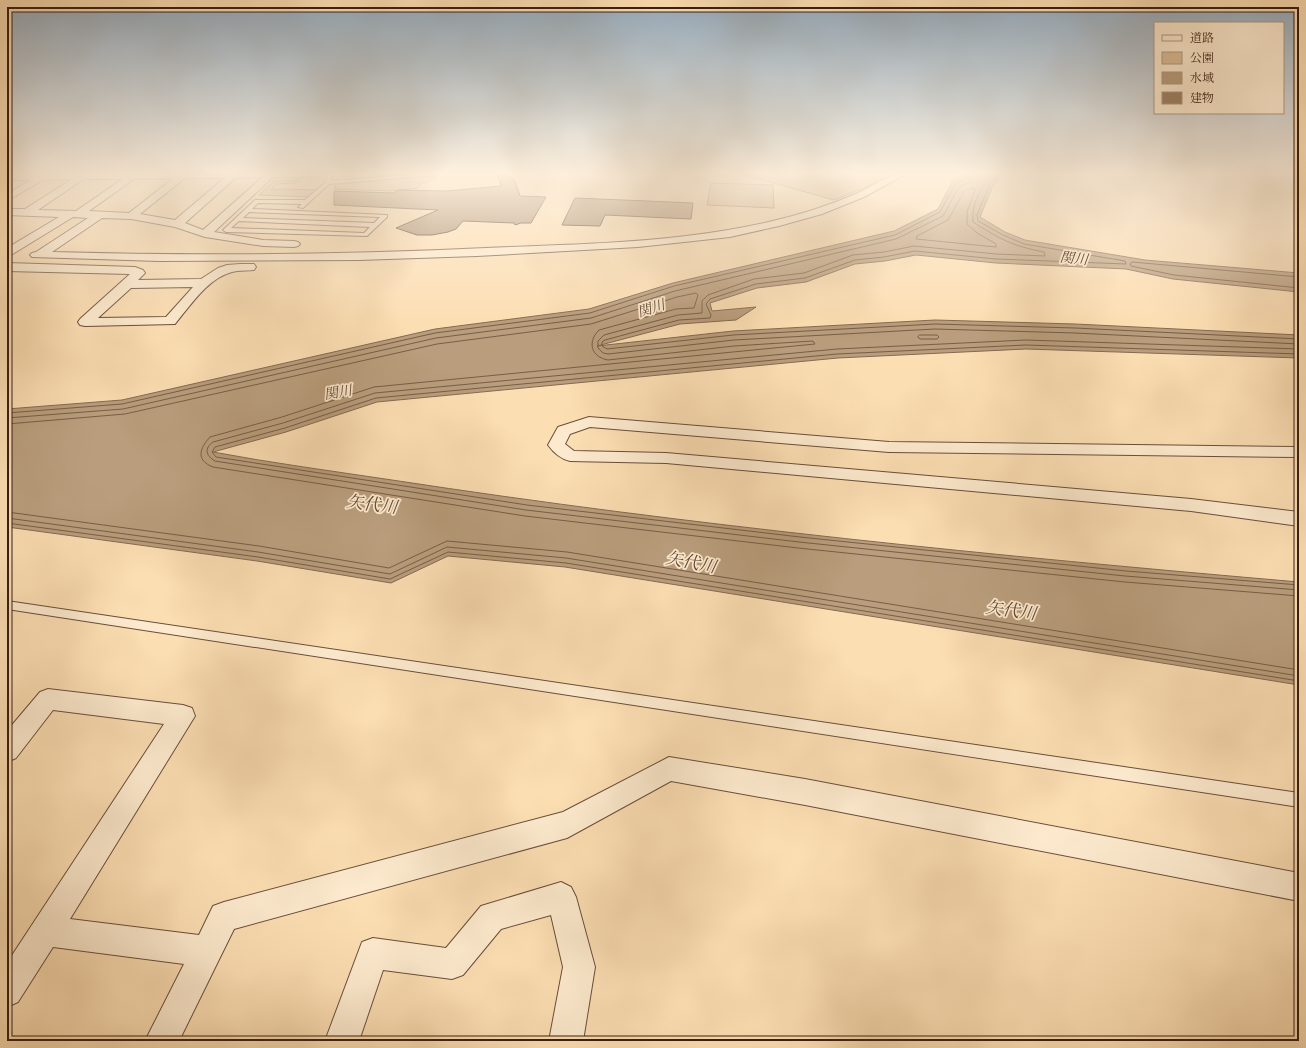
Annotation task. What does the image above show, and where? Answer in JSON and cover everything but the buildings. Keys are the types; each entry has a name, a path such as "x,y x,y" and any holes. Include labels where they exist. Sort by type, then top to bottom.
{"street":[{"path":"7,254 60,223"},
{"path":"39,255 87,223"},
{"path":"170,223 205,234 263,243 302,245"},
{"path":"205,234 217,223"},
{"path":"7,254 178,257 442,255 672,241 707,237 775,223"},
{"path":"317,245 368,244"},
{"path":"7,267 135,271 139,273 85,322 170,321 205,283 220,272 230,268 424,259 442,255"},
{"path":"128,284 205,283"},
{"path":"1299,452 889,447 589,422 564,431 556,445 570,456 666,458 1191,505 1299,520"},
{"path":"7,750 48,699 183,716 7,991"},
{"path":"162,1041 224,917 568,824 669,770 805,792 1299,887"},
{"path":"342,1041 373,953 452,964 492,917 561,897 579,967 566,1041"},
{"path":"46,931 206,952"}],"lane":[{"path":"233,223 226,230 271,233 365,235 377,223"},
{"path":"271,233 283,223"},
{"path":"312,223 375,225"},
{"path":"7,605 638,701 835,728 1299,800"}],"water":[{"path":"910,223 990,223 1005,232 1025,240 1145,260 1299,273 1299,292 1173,279 1126,269 996,263 916,255 885,261 855,264 806,282 757,288 710,303 712,311 756,307 736,320 680,324 597,346 733,331 935,320 1075,324 1299,335 1299,358 1026,349 838,358 377,402 286,432 213,452 302,467 505,497 731,526 1072,562 1299,582 1299,685 565,567 448,556 391,583 257,561 7,527 7,409 122,400 435,329 589,309 673,283 894,231"}],"water label":[{"name":"関川","path":"1074,258"},
{"name":"関川","path":"651,308"},
{"name":"関川","path":"338,392"},
{"name":"矢代川","path":"372,504"},
{"name":"矢代川","path":"691,562"},
{"name":"矢代川","path":"1011,610"}]}
